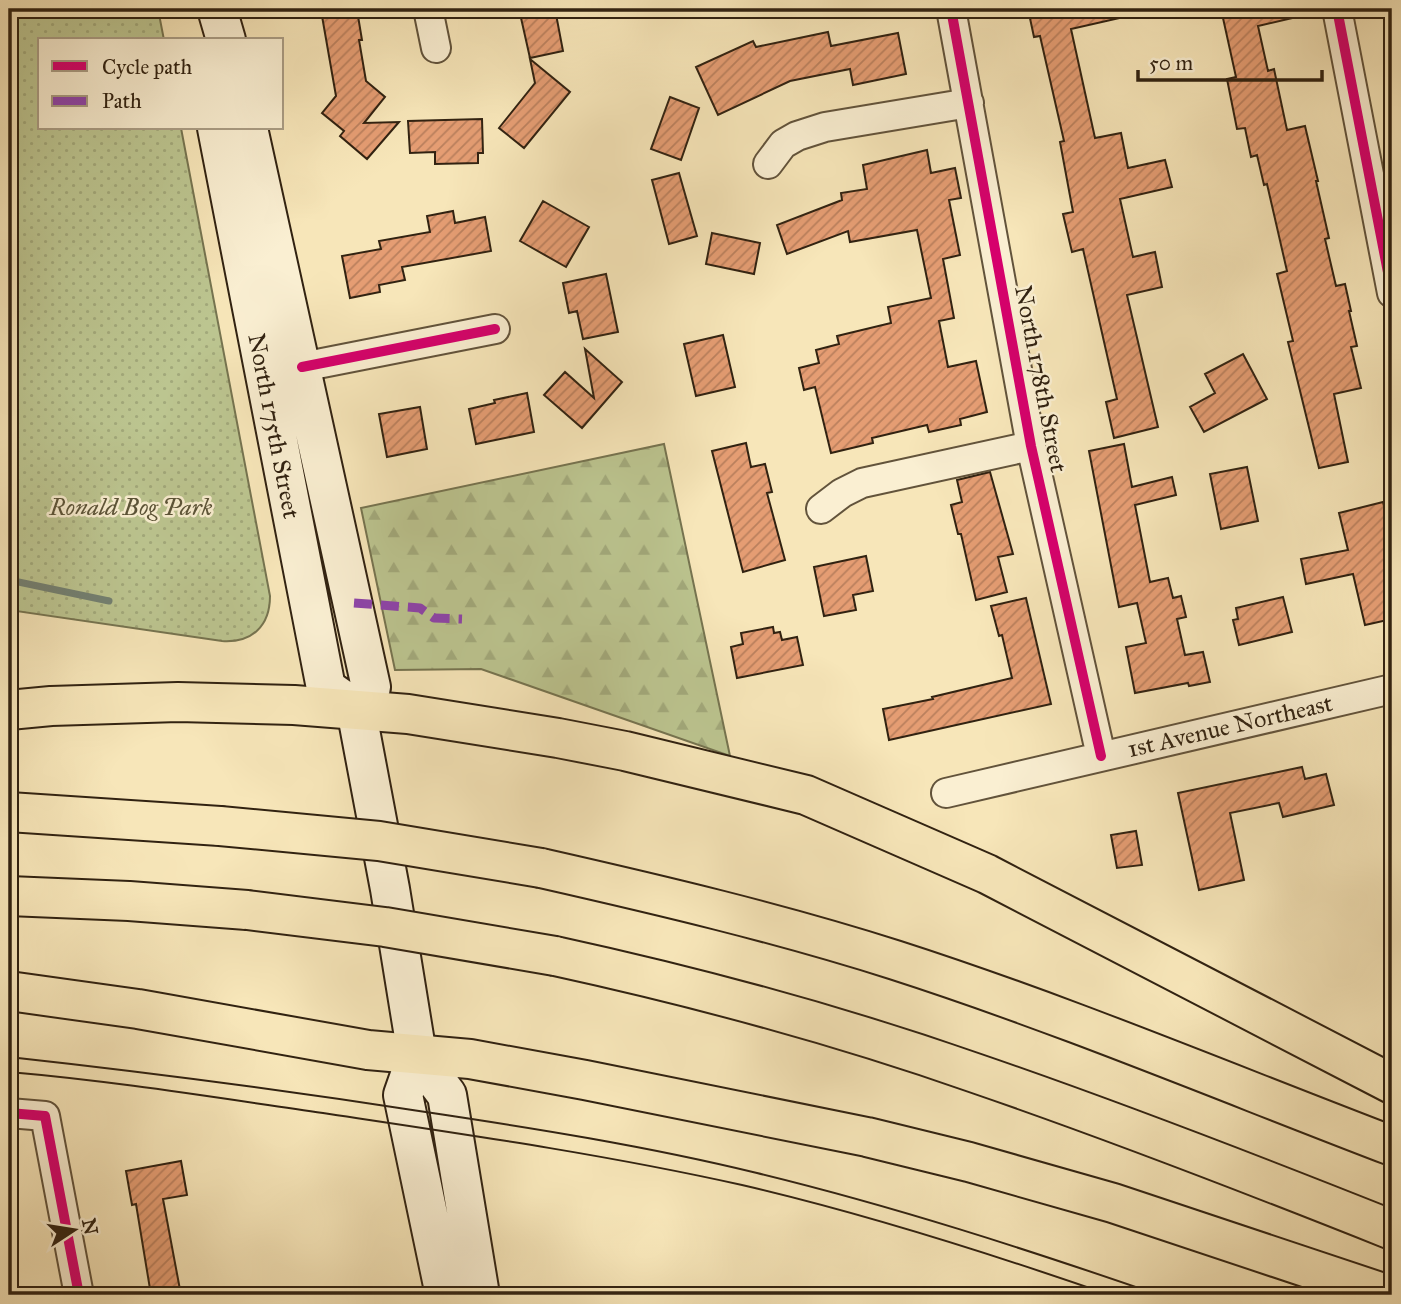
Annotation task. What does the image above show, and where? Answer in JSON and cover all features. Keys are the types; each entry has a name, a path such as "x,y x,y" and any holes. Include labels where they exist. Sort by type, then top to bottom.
{"highway":[{"path":"9,710 178,702 294,705 408,714 625,751 806,796 987,874 1392,1084"},
{"path":"9,812 220,826 379,841 541,867 748,918 895,960 1015,1002 1392,1146"},
{"path":"9,896 247,910 398,929 555,956 709,993 961,1068 1232,1167 1392,1230"},
{"path":"9,991 138,1009 368,1050 470,1059 867,1138 969,1162 1113,1203 1389,1295"}],"main road":[{"path":"198,9 202,38"},
{"path":"217,9 225,38"},
{"name":"North 175th Street","path":"217,130 326,688 356,709 371,687 248,130"},
{"path":"356,709 390,889 417,1055 447,1095 481,1295"},
{"path":"417,1055 403,1095 444,1295"}],"street":[{"path":"428,9 436,48"},
{"name":"North 178th Street","path":"951,9 1031,446 1101,755"},
{"path":"1337,9 1392,293"},
{"path":"768,164 783,144 816,130 969,103"},
{"path":"302,367 495,329"},
{"path":"821,509 842,493 862,483 1031,446"},
{"name":"1st Avenue Northeast","path":"946,793 1392,689"},
{"path":"9,1113 45,1116 79,1295"}],"green space":[{"name":"Ronald Bog Park","path":"9,9 158,9 164,38 38,38 38,130 181,130 270,596 267,616 263,624 250,636 222,641 9,610"},
{"path":"664,444 730,756 481,669 395,670 361,508"}],"building":[{"path":"519,9 555,9 563,51 530,58"},
{"path":"1028,9 1123,9 1124,17 1071,29 1095,138 1121,133 1128,168 1165,160 1172,187 1120,199 1133,257 1155,252 1162,287 1127,295 1158,427 1114,438 1106,402 1117,399 1083,249 1072,252 1063,214 1073,212 1060,142 1064,141 1040,36 1034,37"},
{"path":"1221,9 1297,9 1297,17 1258,26 1268,71 1274,69 1287,130 1305,126 1318,181 1329,238 1325,239 1336,286 1345,284 1351,311 1357,346 1351,347 1361,388 1334,394 1348,462 1319,468 1288,342 1293,341 1277,274 1287,271 1267,184 1264,185 1257,155 1251,157 1245,128 1237,129 1227,79 1236,77"},
{"path":"357,10 366,81 385,97 364,123 399,122 367,159 340,136 344,131 322,113 336,96 322,16"},
{"path":"828,32 831,46 898,33 906,74 853,85 850,69 790,81 718,115 696,67 753,41 756,47"},
{"path":"530,59 570,92 524,148 499,128 535,83"},
{"path":"670,97 699,108 681,160 651,149"},
{"path":"482,119 483,153 478,153 478,163 435,164 435,152 410,153 408,121"},
{"path":"927,150 931,173 955,168 961,198 949,200 960,255 943,259 954,318 939,321 948,367 976,361 987,412 960,419 961,425 929,432 927,425 872,438 873,443 831,453 815,387 804,390 799,368 819,363 816,350 839,344 837,336 891,323 888,307 931,298 917,230 850,242 848,231 787,254 777,225 842,200 841,193 867,189 863,165"},
{"path":"679,173 697,236 669,244 652,180"},
{"path":"543,201 589,227 566,267 520,241"},
{"path":"453,211 455,223 485,217 491,251 402,267 405,280 379,285 380,292 350,298 342,256 381,249 379,241 430,232 427,216"},
{"path":"712,233 760,243 754,274 706,264"},
{"path":"606,274 618,332 583,339 577,311 569,313 563,283"},
{"path":"723,335 735,387 696,396 684,344"},
{"path":"585,349 622,382 582,428 544,395 565,372 594,398"},
{"path":"1243,354 1267,399 1204,432 1190,407 1215,393 1205,374"},
{"path":"527,393 534,432 476,444 469,409"},
{"path":"420,407 427,449 387,457 379,414"},
{"path":"746,443 751,467 765,464 772,492 767,493 785,560 743,572 712,451"},
{"path":"1124,444 1132,487 1172,477 1176,495 1135,505 1150,582 1168,578 1173,598 1181,596 1186,617 1177,619 1185,655 1203,652 1210,682 1189,686 1188,683 1135,693 1126,647 1146,643 1137,603 1119,607 1089,451"},
{"path":"1247,467 1258,521 1221,529 1210,474"},
{"path":"990,472 1013,554 998,557 1007,592 976,600 961,534 958,534 951,505 962,502 957,480"},
{"path":"1383,502 1392,538 1392,619 1365,625 1353,574 1306,584 1301,559 1348,550 1339,513"},
{"path":"866,556 873,591 853,595 856,610 824,616 814,567"},
{"path":"1283,597 1292,632 1239,645 1233,620 1238,619 1236,608"},
{"path":"1026,598 1051,704 889,740 883,709 1012,678 1002,635 999,636 991,606"},
{"path":"773,627 774,633 780,632 782,640 797,637 803,665 737,678 731,647 743,644 741,633"},
{"path":"1302,767 1305,779 1326,774 1334,805 1283,817 1279,803 1230,813 1244,880 1199,890 1178,793"},
{"path":"1136,831 1142,865 1117,868 1111,835"},
{"path":"181,1161 187,1195 163,1199 181,1295 151,1295 136,1204 132,1205 126,1171"}],"waterway":[{"path":"9,580 109,601"}],"tram line":[{"path":"9,1057 368,1103 673,1154 757,1173 909,1214 1159,1295"},
{"path":"9,1072 127,1085 375,1121 533,1145 690,1174 789,1196 881,1221 1110,1295"}],"marked path":[{"path":"354,603 420,608 434,618 462,619"}],"cycle path":[{"path":"951,9 1031,446 1101,756"},
{"path":"1337,9 1392,293"},
{"path":"302,367 495,329"},
{"path":"9,1113 45,1116 79,1295"}]}
